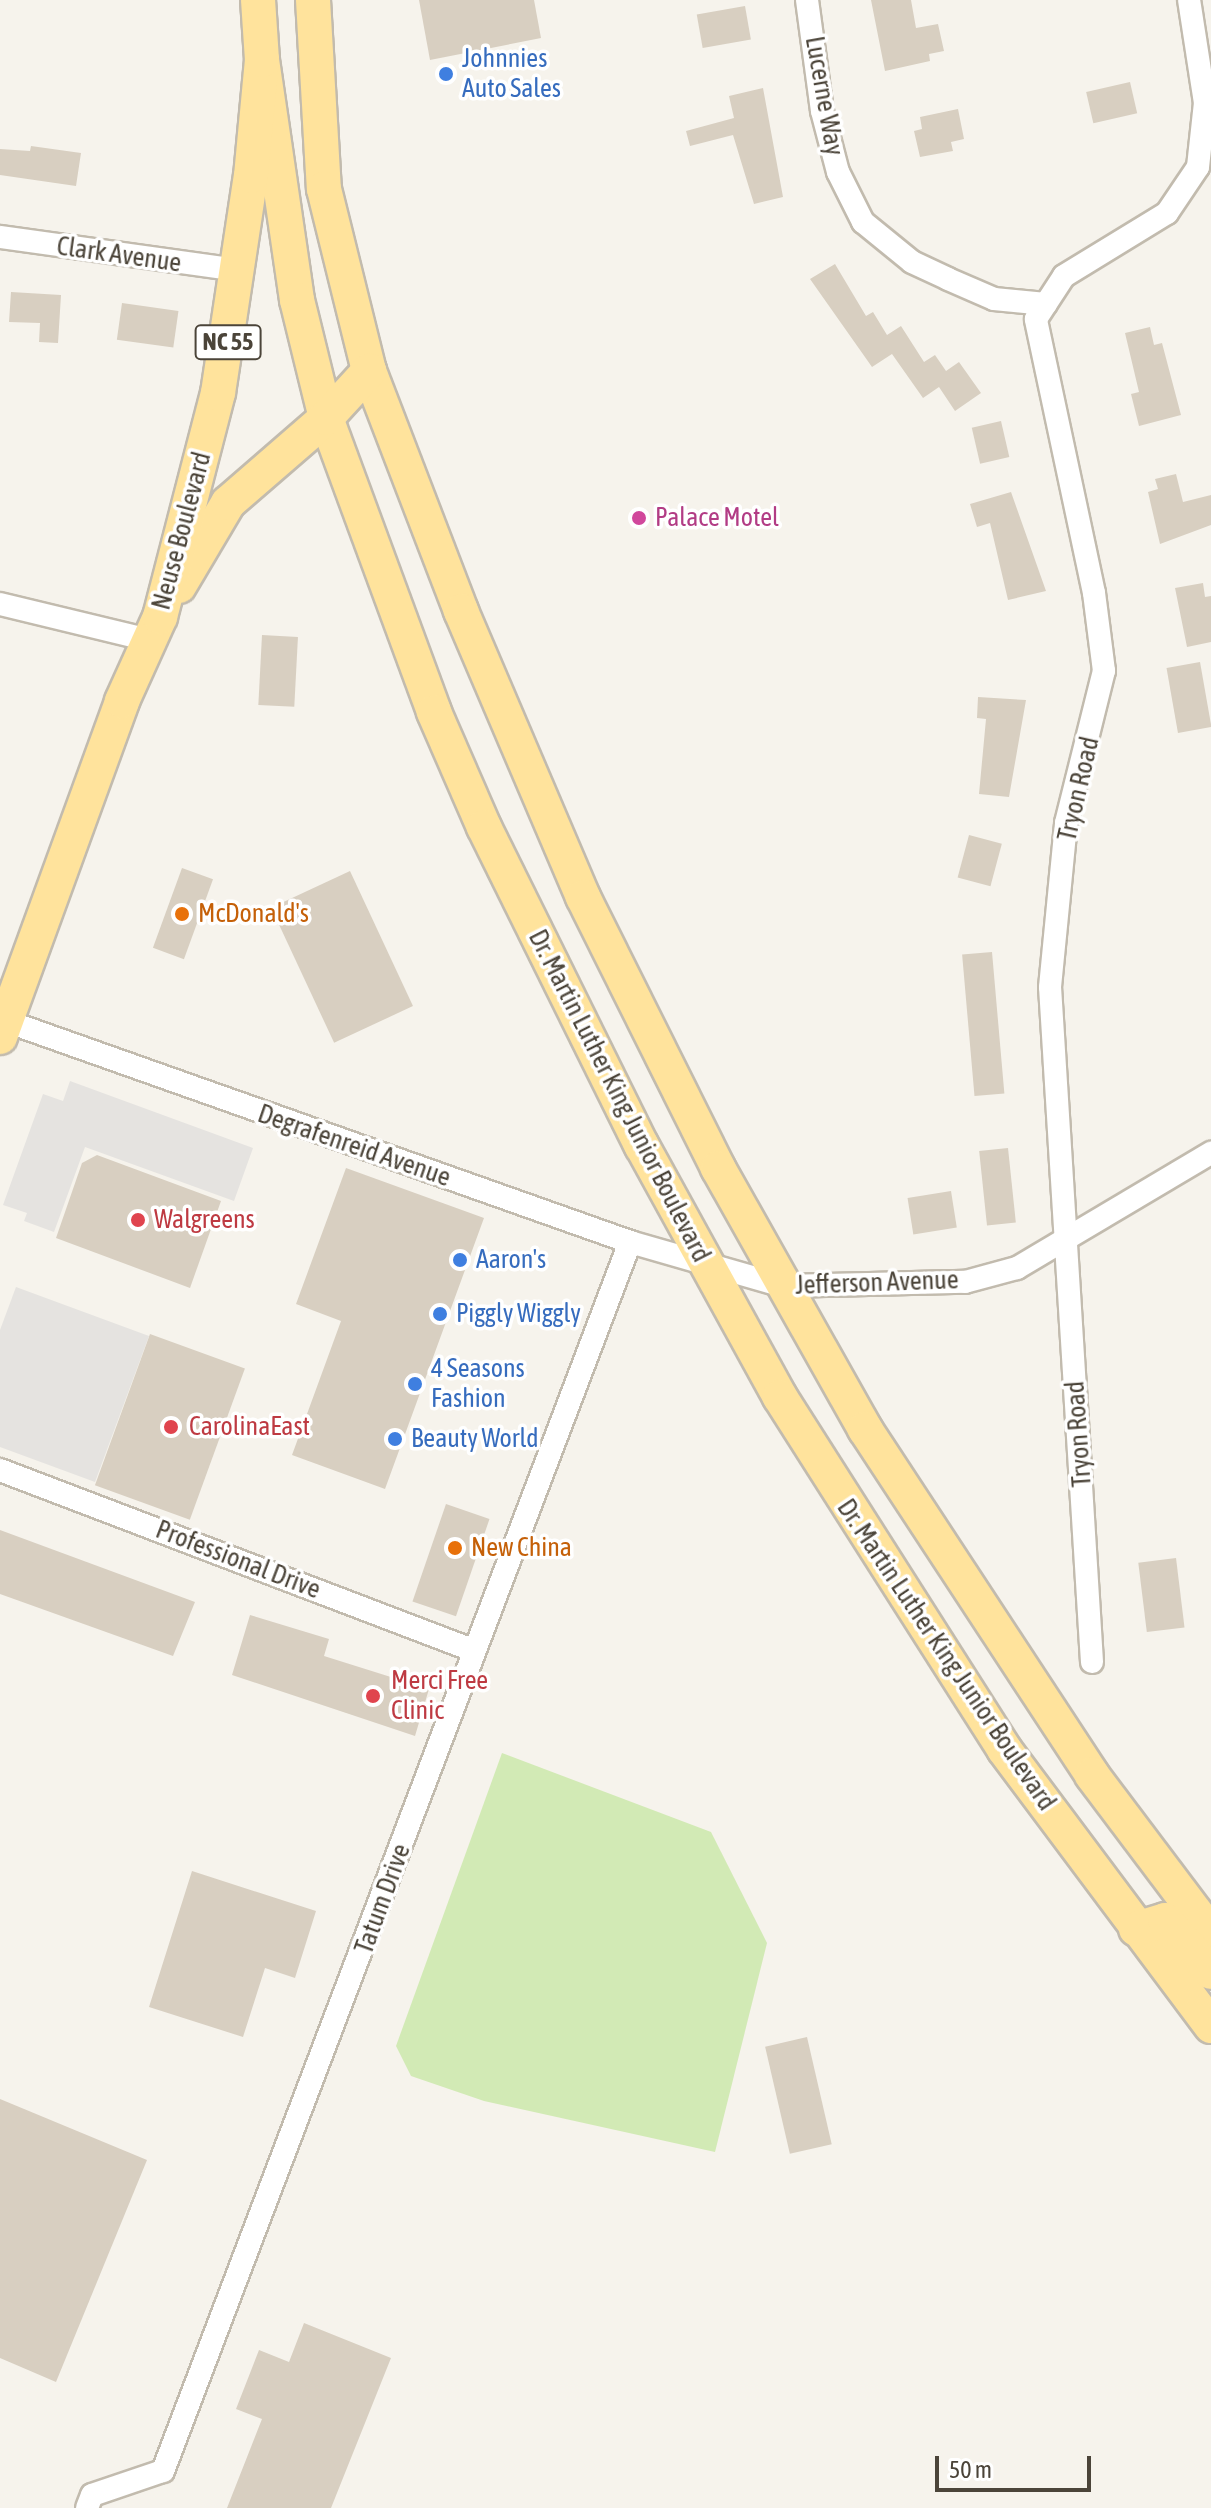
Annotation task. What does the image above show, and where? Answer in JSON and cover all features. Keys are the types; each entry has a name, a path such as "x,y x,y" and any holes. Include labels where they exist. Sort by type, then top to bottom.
{"main road":[{"name":"Neuse Boulevard","path":"3,1029 155,628 218,393 239,270 262,60 258,0"},
{"name":"Dr. Martin Luther King Junior Boulevard","path":"313,0 324,189 369,371 563,854 783,1286 973,1600 1092,1775 1211,1933"},
{"name":"Dr. Martin Luther King Junior Boulevard","path":"262,60 279,193 326,418 429,697 484,827 704,1264 900,1592 1004,1749 1211,2026"},
{"path":"279,193 324,189"},
{"name":"NC 55","path":"155,628 228,503 326,418 369,371"},
{"path":"1136,1929 1165,1920 1211,1972"}],"street":[{"name":"Lucerne Way","path":"807,0 822,111 838,172 863,222 912,262 948,279 994,299 1046,304"},
{"name":"Tryon Road","path":"1092,1662 1069,1241 1050,987 1066,823 1104,671 1094,593 1036,319 1064,276 1167,213 1198,167 1205,103 1189,0"},
{"name":"Clark Avenue","path":"0,237 239,270"},
{"path":"0,604 155,628"},
{"name":"Degrafenreid Avenue","path":"3,1029 630,1242 704,1264"},
{"name":"Jefferson Avenue","path":"704,1264 783,1286 965,1282 1017,1268 1069,1241 1167,1175 1211,1153"},
{"name":"Tatum Drive","path":"87,2508 92,2495 163,2471 630,1242"},
{"name":"Professional Drive","path":"0,1470 475,1651"}],"green space":[{"path":"502,1753 711,1832 767,1943 715,2152 484,2101 411,2076 396,2046"}],"shaded area":[{"name":"Walgreens","path":"70,1081 253,1148 234,1201 85,1147 54,1232 24,1221 27,1213 3,1205 43,1094 63,1101"},
{"path":"16,1287 149,1336 95,1482 0,1447 0,1330"}],"building":[{"path":"419,0 534,0 541,38 430,60"},
{"path":"871,0 911,0 916,28 938,24 944,51 929,54 930,61 885,71"},
{"path":"745,6 751,39 703,48 697,15"},
{"path":"1130,82 1137,113 1093,123 1086,92"},
{"path":"763,88 783,197 754,204 733,135 690,146 686,131 734,118 729,96"},
{"path":"958,109 964,139 951,142 953,151 920,157 914,131 922,129 920,117"},
{"path":"31,146 81,153 76,186 0,175 0,149 30,151"},
{"path":"835,264 866,316 873,312 887,335 901,326 924,362 935,355 946,371 959,362 981,393 955,411 939,387 923,398 892,354 872,367 810,279"},
{"path":"11,292 61,295 58,343 39,342 40,323 9,322"},
{"path":"122,303 178,311 173,348 117,340"},
{"path":"1150,327 1154,345 1162,343 1181,415 1139,426 1131,394 1139,392 1125,333"},
{"path":"1001,421 1009,457 980,464 972,428"},
{"path":"1176,474 1183,502 1211,495 1211,525 1160,544 1148,492 1158,489 1155,479"},
{"path":"1011,492 1046,591 1008,600 990,523 977,527 970,504"},
{"path":"1203,583 1205,597 1211,596 1211,642 1187,647 1175,588"},
{"path":"262,635 298,637 294,707 258,705"},
{"path":"1200,662 1211,727 1178,733 1167,668"},
{"path":"978,697 1026,700 1009,797 979,794 986,719 977,718"},
{"path":"969,835 1002,844 990,886 958,878"},
{"name":"McDonald's","path":"182,868 213,879 184,959 153,948"},
{"path":"350,871 413,1006 334,1043 271,908"},
{"path":"992,952 1004,1093 974,1096 962,955"},
{"path":"1008,1148 1016,1223 987,1226 979,1151"},
{"name":"Walgreens","path":"97,1155 221,1201 190,1288 56,1238 82,1163"},
{"path":"346,1168 484,1218 385,1489 292,1455 341,1321 296,1304"},
{"path":"951,1191 957,1228 913,1234 908,1198"},
{"name":"CarolinaEast","path":"150,1334 245,1369 190,1520 95,1485"},
{"path":"446,1504 489,1519 456,1616 412,1601"},
{"path":"0,1530 195,1602 173,1656 0,1594"},
{"path":"1176,1558 1185,1627 1147,1632 1138,1563"},
{"path":"250,1615 329,1639 324,1656 429,1689 415,1736 232,1675"},
{"path":"192,1871 316,1911 295,1978 265,1968 243,2037 149,2007"},
{"path":"807,2037 832,2144 790,2154 765,2047"},
{"path":"0,2099 147,2160 56,2382 0,2358"},
{"path":"304,2323 391,2358 331,2508 227,2508 262,2419 236,2409 259,2350 289,2362"}],"place":[{"name":"Johnnies Auto Sales","path":"446,74"},
{"name":"Palace Motel","path":"639,518"},
{"name":"McDonald's","path":"182,914"},
{"name":"Walgreens","path":"138,1220"},
{"name":"Aaron's","path":"460,1260"},
{"name":"Piggly Wiggly","path":"440,1314"},
{"name":"4 Seasons Fashion","path":"415,1384"},
{"name":"CarolinaEast","path":"171,1427"},
{"name":"Beauty World","path":"395,1439"},
{"name":"New China","path":"455,1548"},
{"name":"Merci Free Clinic","path":"373,1696"}]}
